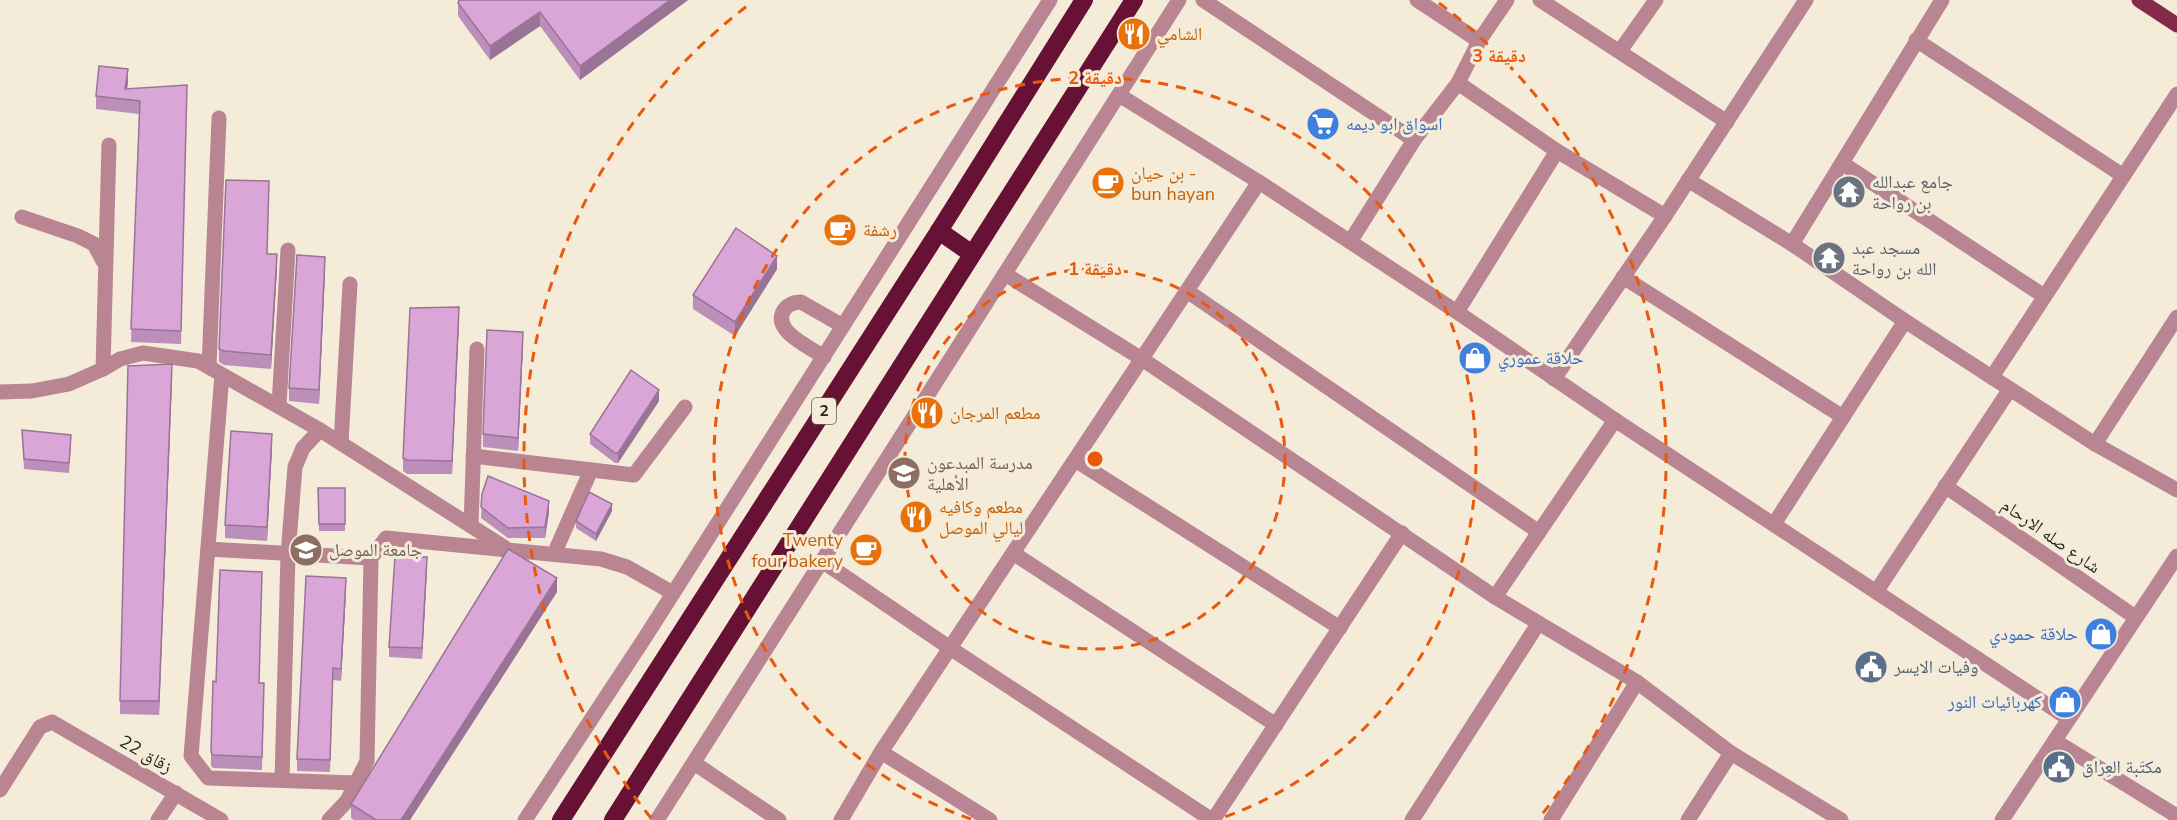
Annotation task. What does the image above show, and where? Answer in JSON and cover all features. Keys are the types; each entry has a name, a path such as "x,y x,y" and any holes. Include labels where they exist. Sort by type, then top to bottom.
{"highway":[{"name":"2","path":"561,820 939,231 1084,0"},
{"name":"2","path":"613,820 1134,0"},
{"path":"939,231 972,254"}],"main road":[{"path":"2139,0 2177,24"}],"street":[{"path":"525,820 673,593 1050,0"},
{"path":"657,820 1179,0"},
{"path":"1203,0 1414,140"},
{"path":"1417,0 1479,40"},
{"path":"1350,242 1414,140 1458,83 1479,40 1507,0"},
{"path":"1540,0 1727,122"},
{"path":"1620,51 1656,0"},
{"path":"1554,379 1665,216 1806,0"},
{"path":"1792,244 1942,0"},
{"path":"1916,40 2122,175"},
{"path":"1458,83 1557,151 1665,216"},
{"path":"1992,377 2177,94"},
{"path":"1119,95 1259,182 2069,719"},
{"path":"219,118 215,371 208,549 191,756 208,778 356,783"},
{"path":"103,369 104,264 109,145"},
{"path":"1456,312 1557,151"},
{"path":"1842,163 2044,296"},
{"path":"1688,180 1792,244 1905,321 2096,444 2177,490"},
{"path":"841,820 881,752 1259,182"},
{"path":"22,217 78,236 94,244 104,264"},
{"path":"279,406 288,250"},
{"path":"1005,274 1142,359 1495,597 1637,682 1731,753 1836,819"},
{"path":"1623,277 1843,417"},
{"path":"341,443 350,284"},
{"path":"1187,291 1539,532"},
{"path":"824,357 785,330 781,317 783,311 794,302 801,302 843,326"},
{"path":"2096,444 2177,317"},
{"path":"1774,524 1905,321"},
{"path":"471,526 477,349"},
{"path":"0,392 32,391 69,384 120,359 143,353 198,361 320,430 507,549"},
{"path":"1876,592 2010,389"},
{"path":"473,456 634,475 685,407"},
{"path":"1495,597 1615,420"},
{"path":"282,780 288,554 295,467 303,448 320,430"},
{"path":"1075,460 1340,628"},
{"path":"554,554 591,470"},
{"name":"شارع صله الارحام","path":"1945,486 2135,617"},
{"path":"822,561 950,648 1213,820 1402,533"},
{"path":"329,820 347,801 367,761 372,558 386,537 601,559 618,564 673,593"},
{"path":"208,549 372,558"},
{"path":"1013,553 1276,725"},
{"path":"2002,820 2177,556"},
{"path":"1412,820 1538,624"},
{"path":"1551,820 1637,682"},
{"name":"زقاق 22","path":"0,790 40,727 51,722 221,820"},
{"path":"2055,741 2176,814"},
{"path":"881,752 990,820"},
{"path":"1688,820 1731,753"},
{"path":"694,763 779,820"},
{"path":"158,820 176,793"}],"building":[{"path":"459,0 670,0 580,66 540,12 490,46 458,3"},
{"path":"99,66 128,69 125,89 187,85 181,331 131,329 140,101 96,96"},
{"path":"226,180 269,181 267,254 277,254 271,355 219,349"},
{"path":"736,228 777,256 735,322 693,295"},
{"path":"297,255 325,257 319,390 289,388"},
{"path":"459,307 452,461 407,460 403,458 410,308"},
{"path":"487,330 523,332 518,438 483,434"},
{"path":"172,364 159,701 120,701 128,366"},
{"path":"631,370 659,390 618,453 615,453 590,434"},
{"path":"22,430 71,435 69,463 24,459"},
{"path":"231,431 272,434 267,527 225,525"},
{"path":"488,476 549,501 545,527 508,528 481,507 482,494"},
{"path":"318,488 345,488 345,524 319,524"},
{"path":"589,492 612,504 596,534 576,521"},
{"path":"508,549 557,578 401,820 376,820 351,804"},
{"path":"395,556 427,557 422,648 389,647"},
{"path":"220,570 262,572 259,683 264,683 262,757 213,755 211,752"},
{"path":"306,576 346,578 341,669 333,668 330,760 297,759"}],"place":[{"name":"الشامي","path":"1134,34"},
{"name":"اسواق ابو ديمه","path":"1323,124"},
{"name":"بن حيان - bun hayan","path":"1108,183"},
{"name":"جامع عبدالله بن رواحة","path":"1849,192"},
{"name":"رشفة","path":"840,230"},
{"name":"مسجد عبد الله بن رواحة","path":"1829,258"},
{"name":"حلاقة عموري","path":"1475,358"},
{"name":"مطعم المرجان","path":"927,413"},
{"name":"مدرسة المبدعون الأهلية","path":"904,473"},
{"name":"مطعم وكافيه ليالي الموصل","path":"916,517"},
{"name":"جامعة الموصل","path":"306,550"},
{"name":"Twenty four bakery","path":"866,550"},
{"name":"حلاقة حمودي","path":"2101,634"},
{"name":"وفيات الايسر","path":"1871,667"},
{"name":"كهربائيات النور","path":"2065,702"},
{"name":"مكتَبة العِراق","path":"2059,767"}]}
